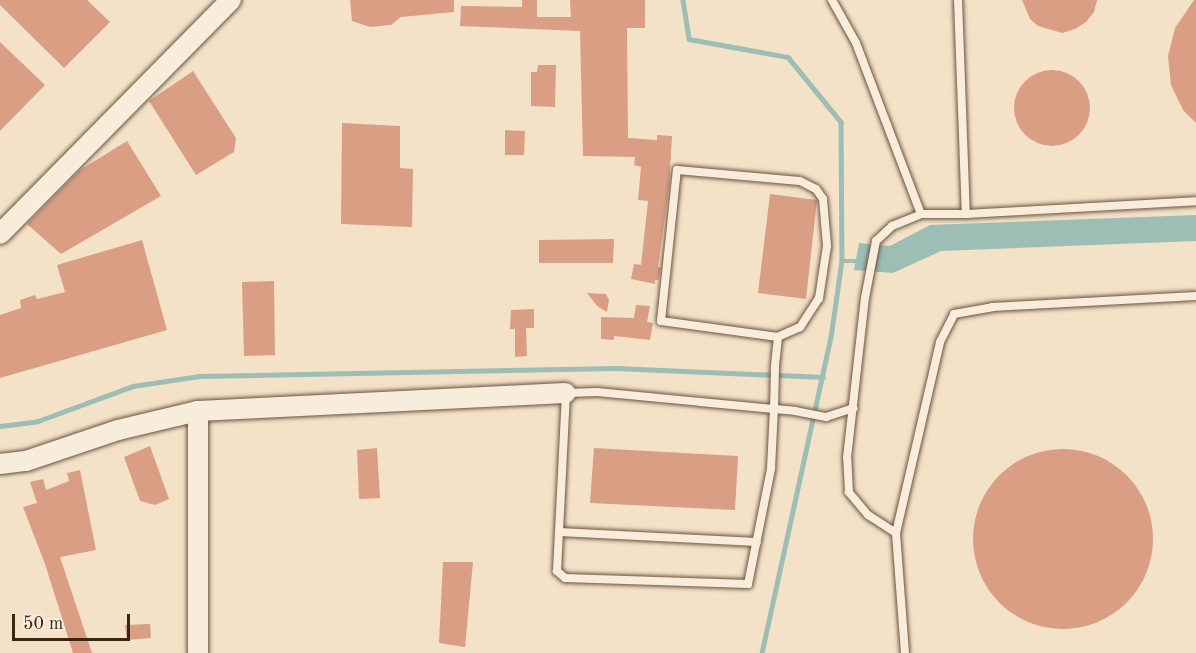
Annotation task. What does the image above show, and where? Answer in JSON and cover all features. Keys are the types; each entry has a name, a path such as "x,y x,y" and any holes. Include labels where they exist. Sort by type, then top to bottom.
{"street":[{"path":"0,234 231,0"},
{"path":"0,464 26,461 118,430 198,411 566,393"},
{"path":"198,411 198,653"}],"lane":[{"path":"832,0 856,43 921,214"},
{"path":"958,0 966,214"},
{"path":"677,170 800,181 816,189 823,199 827,246 819,298 800,327 778,337 661,321 677,170"},
{"path":"896,533 868,515 849,492 847,458 865,298 876,241 892,226 921,214 966,214 1196,201"},
{"path":"905,653 896,533 940,342 954,314 992,307 1196,296"},
{"path":"778,337 775,368 774,408 771,469 748,584 565,578 557,571 566,393 597,392 774,408 826,417 854,408"},
{"path":"559,532 757,542"}],"water":[{"path":"1196,215 1196,241 941,251 893,273 854,270 859,243 890,246 930,225"}],"building":[{"path":"0,0 87,0 110,22 64,68 0,5"},
{"path":"350,0 454,0 454,12 401,17 391,25 370,27 352,21"},
{"path":"522,0 537,0 537,17 571,17 570,0 645,0 645,28 627,28 628,138 657,140 657,135 672,136 669,187 658,267 661,268 655,284 631,279 634,264 641,265 648,201 638,200 641,167 634,165 635,157 583,156 580,31 460,26 461,6 522,7"},
{"path":"1022,0 1097,0 1094,12 1086,22 1062,33 1038,26 1030,19"},
{"path":"1196,0 1196,123 1183,110 1171,85 1168,56 1175,28"},
{"path":"0,42 45,85 0,131"},
{"path":"538,65 556,65 555,107 531,106 531,72 537,72"},
{"path":"1052,70 1066,73 1079,81 1087,94 1090,108 1087,122 1079,135 1066,143 1052,146 1038,143 1025,135 1017,122 1014,108 1017,94 1025,81 1038,73"},
{"path":"193,71 236,138 234,152 196,175 149,101"},
{"path":"342,123 400,126 400,168 413,169 412,227 341,224"},
{"path":"505,130 525,131 524,155 505,155"},
{"path":"127,141 161,196 61,254 27,224 80,170"},
{"path":"770,194 817,200 806,299 758,293"},
{"path":"614,239 613,263 539,263 539,240"},
{"path":"142,240 167,330 0,378 0,315 21,308 20,300 35,295 37,299 65,292 57,265"},
{"path":"274,281 275,355 244,356 242,282"},
{"path":"587,293 606,294 609,300 607,312 597,306"},
{"path":"636,305 650,306 647,322 653,323 650,340 614,336 614,340 601,339 601,317 634,318"},
{"path":"534,309 534,328 526,328 527,356 515,357 515,329 510,329 511,310"},
{"path":"150,446 169,499 155,505 140,501 124,457"},
{"path":"377,448 380,498 359,499 357,450"},
{"path":"594,448 738,456 735,510 590,503"},
{"path":"1063,449 1081,450 1098,455 1127,475 1147,504 1152,521 1152,557 1147,574 1127,603 1098,623 1081,628 1063,629 1045,628 1028,623 999,603 979,574 974,557 973,539 974,521 979,504 999,475 1028,455 1045,450"},
{"path":"80,470 96,550 60,557 92,653 73,653 45,564 23,507 37,503 30,482 43,479 46,490 69,481 67,473"},
{"path":"443,562 473,562 465,647 439,643"},
{"path":"150,624 151,638 127,640 125,625"}],"waterway":[{"path":"683,0 689,39 788,57 841,122 842,261 831,337 762,653"},
{"path":"842,261 860,261"},
{"path":"0,426 38,421 133,386 199,376 616,368 823,377"}]}
